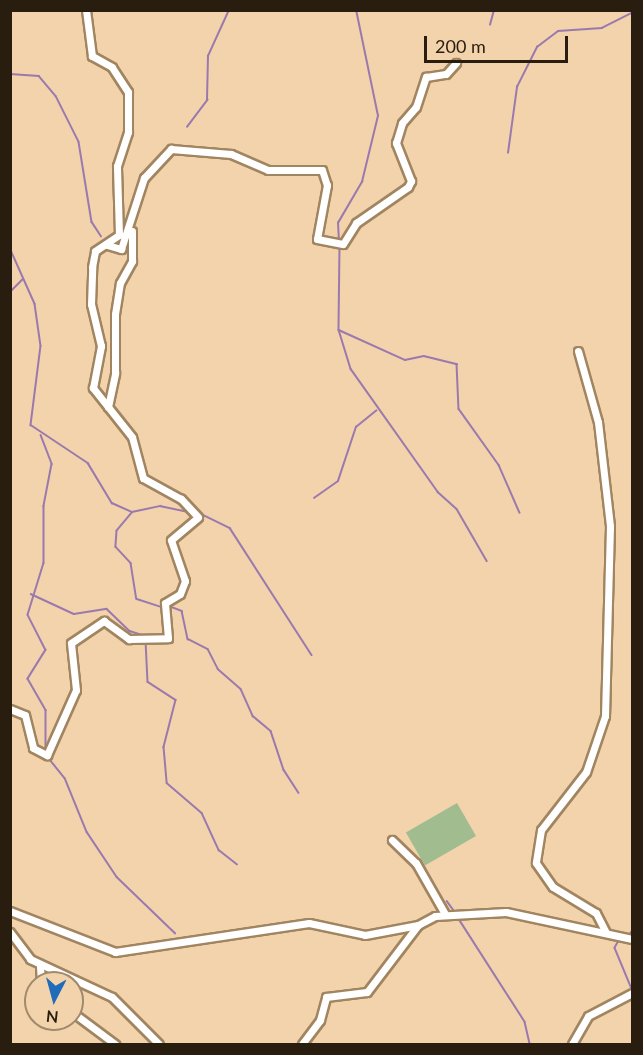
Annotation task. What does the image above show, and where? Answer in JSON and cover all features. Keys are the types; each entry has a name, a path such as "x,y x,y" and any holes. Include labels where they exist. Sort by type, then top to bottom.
{"street":[{"path":"10,709 25,715 28,739 47,755 76,690 71,642 105,621 140,642 170,633 165,603 180,594 185,581 171,540 175,531 196,523 197,512 143,478 132,437 93,388 101,346 91,304 95,251 120,235 117,166 128,132 128,92 111,67 92,56 86,10"},
{"path":"107,245 121,249 132,225 144,178 167,151 231,154 268,170 322,170 327,185 317,238 343,244 356,223 408,187 411,180 396,143 402,123 416,107 426,77 446,74 456,63"},
{"path":"108,407 115,374 115,314 120,283 132,261 132,225"},
{"path":"578,351 598,422 610,526 605,716 586,772 541,830 536,863 543,878 596,913 606,933"},
{"path":"392,840 416,863 445,914"},
{"path":"10,911 115,952 309,923 365,935 418,925 445,914 506,912 633,939"},
{"path":"302,1044 320,1020 326,997 367,992 418,925"},
{"path":"10,932 40,967 112,997 159,1044"},
{"path":"40,967 40,971"},
{"path":"572,1044 588,1016 633,993"},
{"path":"84,1021 115,1044"}],"green space":[{"path":"457,803 476,836 425,865 406,832"}],"waterway":[{"path":"187,127 207,100 208,56 229,10"},
{"path":"339,242 338,223 362,182 378,116 356,10"},
{"path":"490,25 494,10"},
{"path":"508,153 517,87 537,47 558,31 602,28 632,13"},
{"path":"10,74 39,76 56,96 79,142 92,222 101,236"},
{"path":"340,246 339,330 351,369 438,492 457,509 487,561"},
{"path":"10,248 35,304 41,346 31,425 88,463 112,503 132,512 160,506 189,512"},
{"path":"10,292 22,280"},
{"path":"339,330 405,360 424,356 457,364 459,409 499,465 520,513"},
{"path":"314,498 338,481 356,427 376,411"},
{"path":"41,435 52,464 44,506 44,563 28,615 46,650 28,679 46,710 46,752"},
{"path":"197,512 230,528 312,655"},
{"path":"132,513 117,531 116,547 131,563 137,599 161,607"},
{"path":"31,594 74,614 107,609 130,631 145,636"},
{"path":"169,606 182,611 188,639 208,649 218,669 241,689 253,716 271,731 284,770 299,793"},
{"path":"146,641 148,682 176,700 164,747 167,783 202,813 219,850 237,864"},
{"path":"47,756 65,778 87,832 117,877 175,933"},
{"path":"447,901 455,912"},
{"path":"459,919 525,1022 530,1044"},
{"path":"620,939 615,948 632,989"}]}
